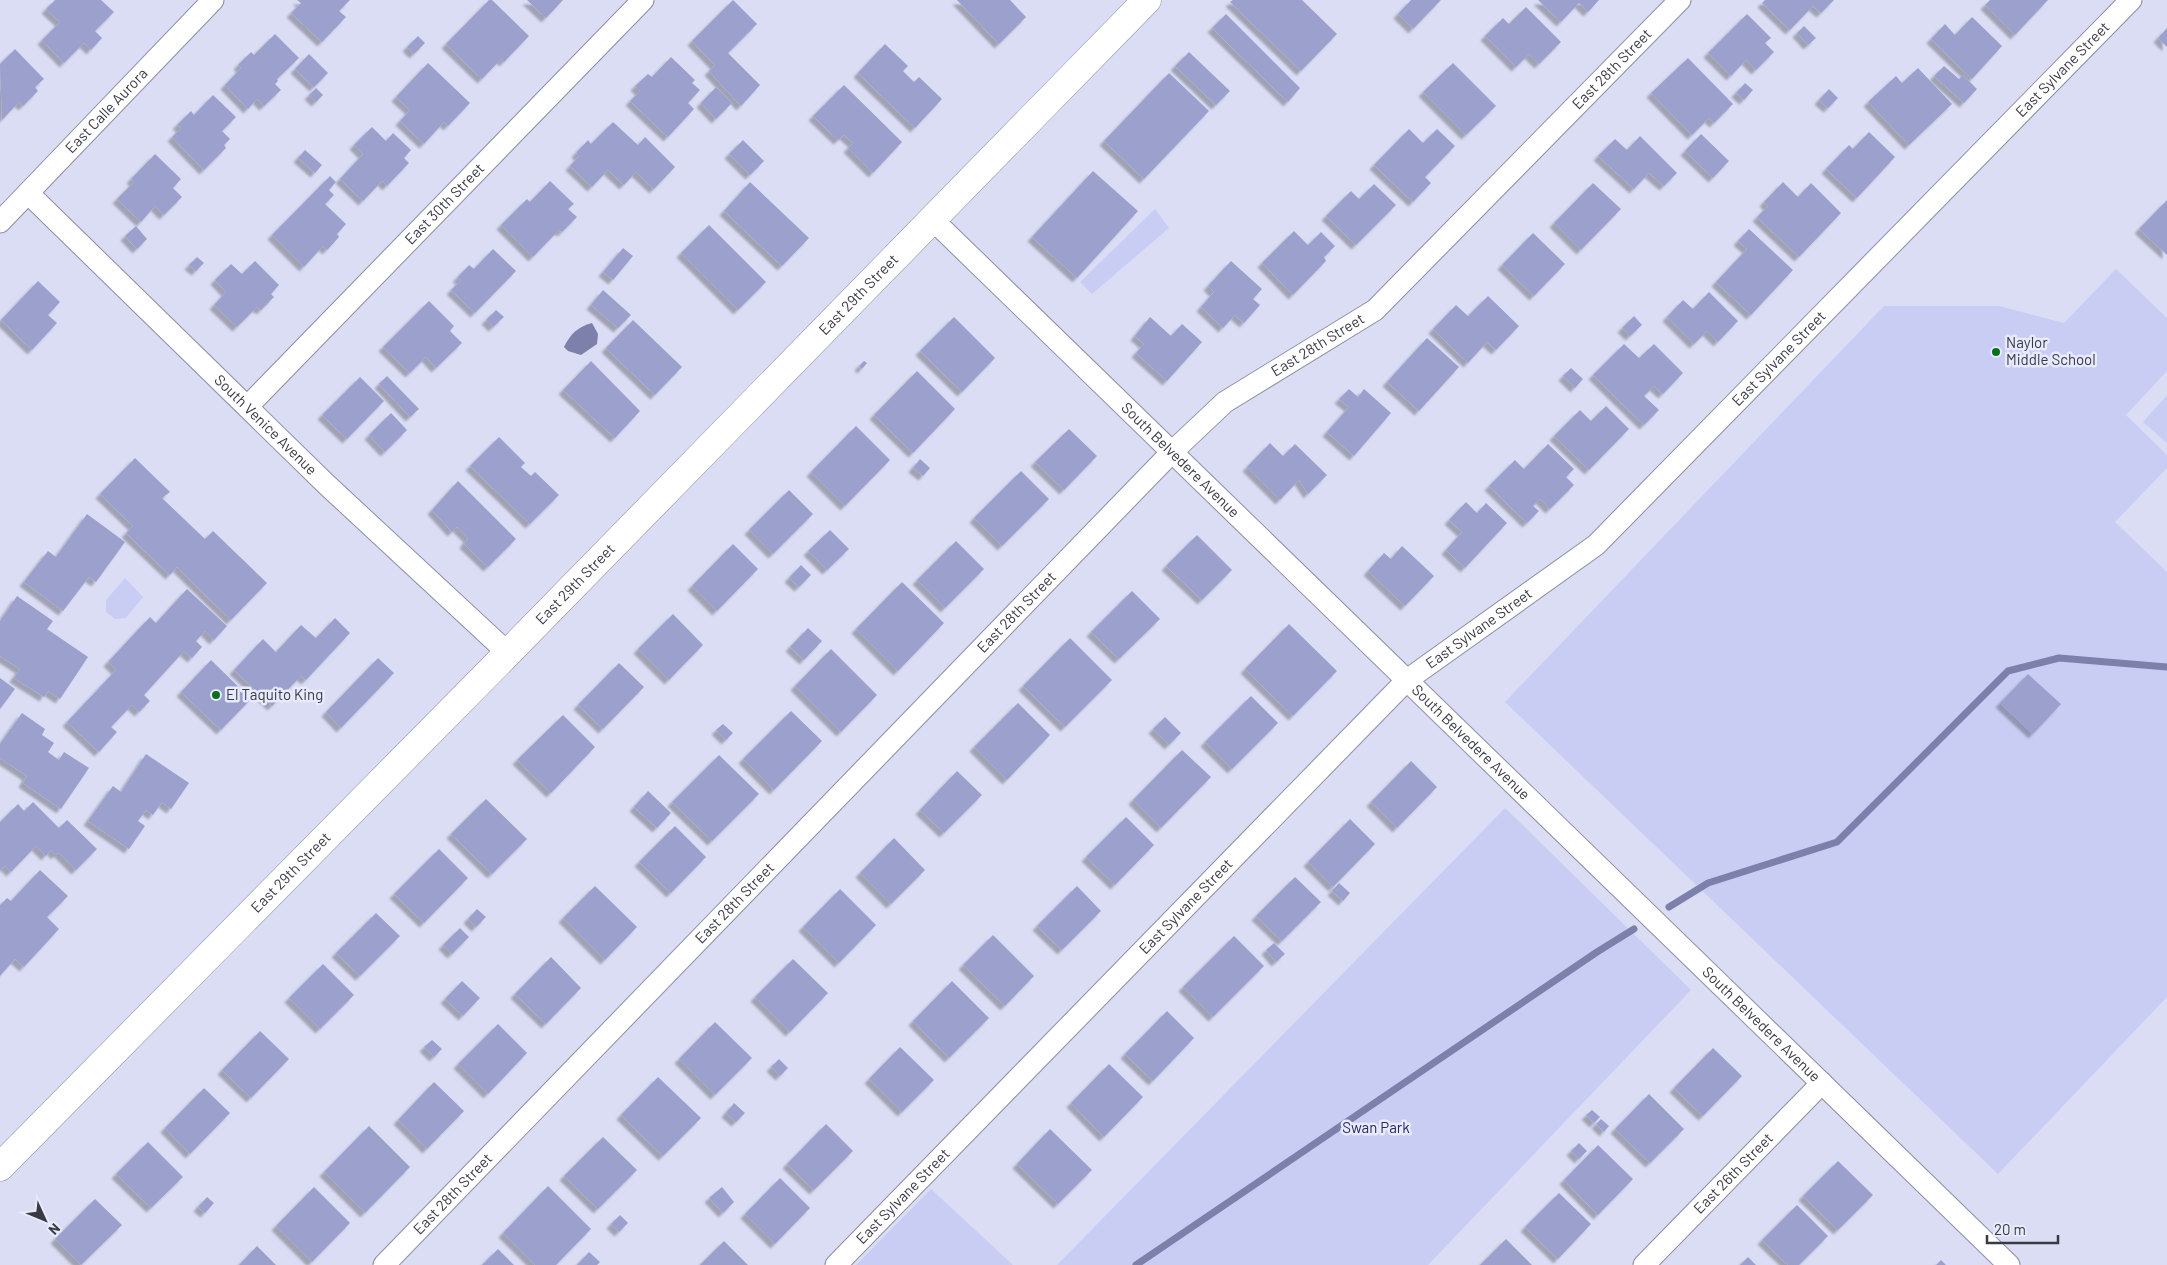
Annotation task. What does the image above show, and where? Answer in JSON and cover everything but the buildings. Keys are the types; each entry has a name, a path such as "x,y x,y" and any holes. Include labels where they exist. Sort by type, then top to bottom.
{"street":[{"name":"East Calle Aurora","path":"0,222 213,0"},
{"name":"East 30th Street","path":"248,406 643,0"},
{"name":"East 29th Street","path":"0,1167 508,653 1147,0"},
{"name":"East 28th Street","path":"384,1265 1172,452 1225,402 1375,310 1680,0"},
{"name":"East Sylvane Street","path":"836,1265 1407,680 1596,546 2130,0"},
{"name":"South Venice Avenue","path":"28,193 248,406 326,485 508,653"},
{"name":"South Belvedere Avenue","path":"932,219 2009,1265"},
{"name":"East 26th Street","path":"1644,1265 1822,1083"}],"green space":[{"path":"1155,209 1169,228 1092,294 1080,282"},
{"name":"Naylor Middle School","path":"2116,269 2167,318 2167,371 2126,415 2167,455 2167,468 2115,522 2167,572 2167,997 1998,1174 1505,702 1884,306 1999,306 2064,323"},
{"path":"2167,395 2167,443 2143,422"},
{"path":"125,578 143,597 126,618 115,619 106,612 106,600"},
{"name":"Swan Park","path":"1505,808 1691,990 1428,1265 1057,1265"},
{"path":"931,1189 1013,1265 856,1265"}],"shaded area":[{"path":"592,323 598,334 597,344 581,355 568,351 564,347 575,331"}],"waterway":[{"path":"1669,907 1708,883 1837,842 2008,671 2059,658 2167,667"},
{"path":"1136,1265 1597,952 1634,929"}],"place":[{"name":"Naylor Middle School","path":"1996,352"},
{"name":"El Taquito King","path":"216,695"}]}
